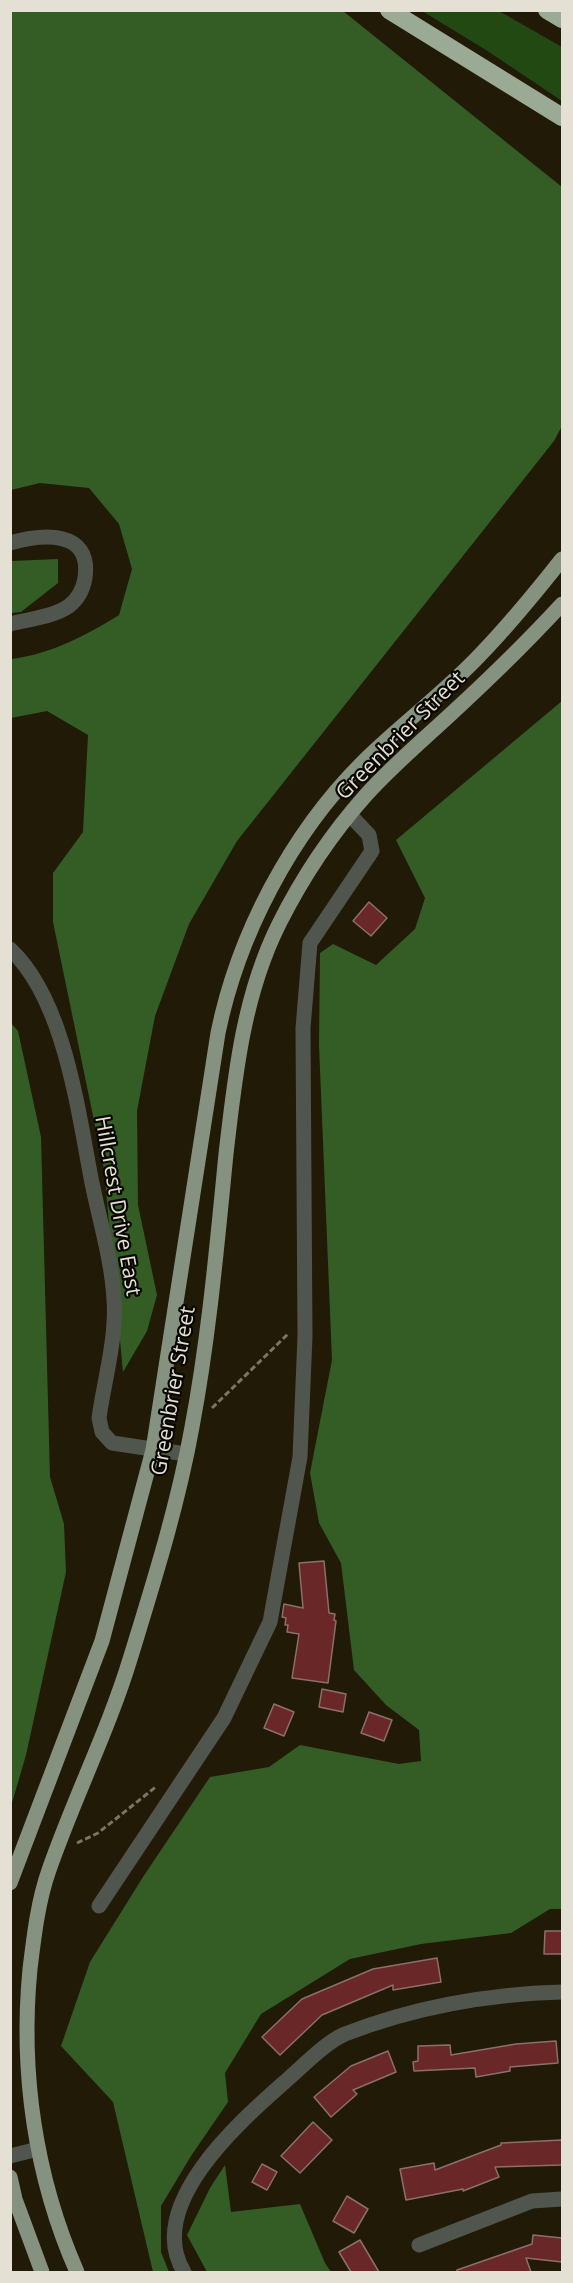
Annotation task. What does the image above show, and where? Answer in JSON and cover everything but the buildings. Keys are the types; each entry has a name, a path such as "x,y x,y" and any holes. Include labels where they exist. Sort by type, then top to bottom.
{"highway":[{"path":"389,10 562,117"},
{"path":"547,10 562,19"}],"main road":[{"name":"Greenbrier Street","path":"10,1883 102,1641 132,1536 153,1450 225,994 263,903 286,860 336,792 361,764 479,656 562,559"},
{"name":"Greenbrier Street","path":"77,2272 67,2250 44,2178 38,2149 28,2079 27,2011 31,1965 48,1873 129,1665 163,1550 192,1428 211,1298 236,1068 247,1009 278,926 314,865 350,815 366,795 508,661 562,604"},
{"path":"10,2177 15,2199 42,2272"}],"street":[{"path":"10,543 33,537 66,540 77,546 83,557 86,572 83,587 78,597 69,606 54,613 10,624"},
{"path":"99,1906 224,1718 270,1622 300,1457 305,1318 303,1028 308,958 310,943 372,851 369,835 350,815"},
{"name":"Hillcrest Drive East","path":"10,949 36,978 61,1041 72,1083 110,1269 114,1318 99,1418 102,1432 112,1443 186,1454"},
{"path":"184,2272 174,2239 180,2209 198,2172 244,2118 312,2058 342,2035 431,2007 516,1993 562,1992"},
{"path":"10,2156 38,2149"},
{"path":"419,2245 532,2201 562,2199"}],"path":[{"path":"192,1428 305,1318"},
{"path":"56,1853 98,1833 164,1781"}],"green space":[{"path":"11,11 343,11 562,187 562,426 554,441 237,841 189,924 155,1016 137,1111 138,1205 157,1295 147,1331 123,1372 104,1169 53,922 53,873 83,832 88,735 47,711 11,718 11,659 40,653 67,643 119,615 132,569 119,524 89,488 40,483 11,490"},
{"path":"422,11 499,11 562,47 562,101 486,50"},
{"path":"58,559 58,583 21,612 11,613 11,561"},
{"path":"562,701 562,1909 550,1909 511,1933 421,1944 350,1959 261,2014 225,2073 228,2102 191,2156 161,2206 161,2252 169,2272 153,2272 113,2102 61,2046 90,1962 210,1777 269,1767 300,1745 399,1764 421,1761 419,1730 386,1705 354,1670 341,1563 319,1523 310,1473 332,1360 319,1045 320,953 333,944 376,965 415,929 425,898 396,840"},
{"path":"11,1023 18,1031 41,1137 50,1477 64,1524 66,1572 26,1755 11,1806"},
{"path":"225,2165 231,2212 300,2204 331,2272 207,2272 187,2235 210,2188"}]}
